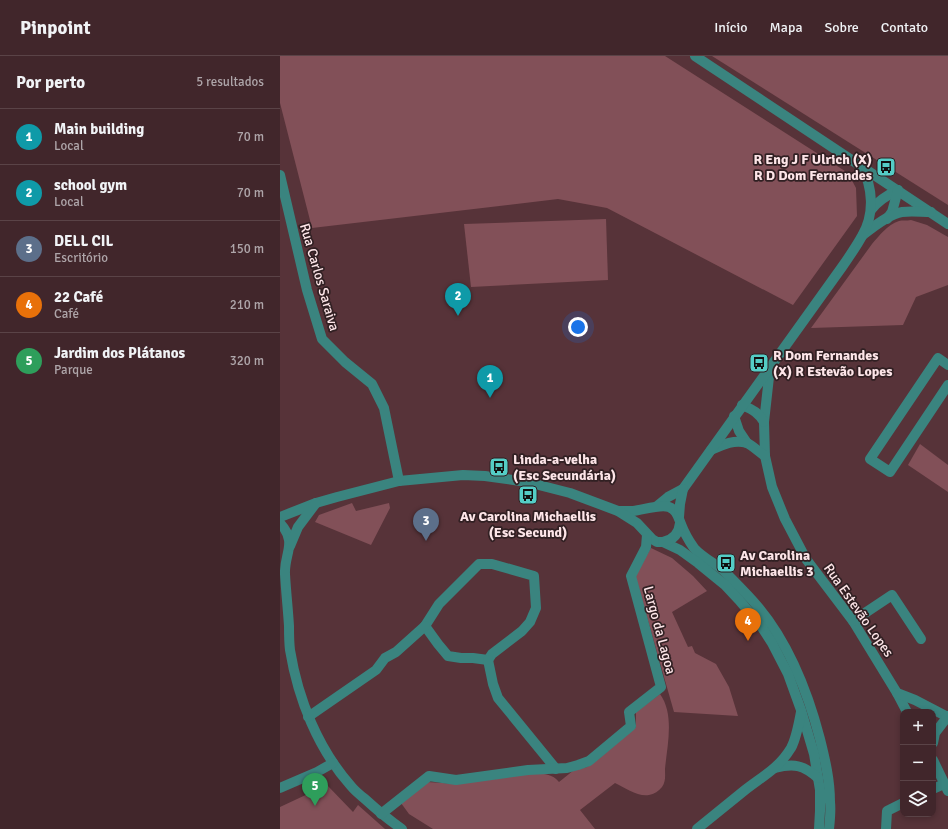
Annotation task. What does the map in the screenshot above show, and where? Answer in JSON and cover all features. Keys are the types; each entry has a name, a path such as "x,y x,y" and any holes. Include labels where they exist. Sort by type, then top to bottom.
{"street":[{"path":"695,56 948,224"},
{"path":"646,533 643,526 645,515 668,497 682,489 842,267 863,235 871,210 871,200 869,185 861,165"},
{"name":"Rua Carlos Saraiva","path":"280,175 307,290 322,339 345,362 372,384 384,408 398,481"},
{"path":"871,210 880,200 898,190"},
{"path":"887,219 892,212 898,190"},
{"path":"863,235 873,227 900,212 930,212"},
{"path":"948,365 938,358 870,459 890,472 948,385"},
{"name":"Rua Estevão Lopes","path":"770,366 764,422 765,456 772,487 785,519 806,559 853,621 906,709"},
{"path":"742,406 753,410 760,415 764,422"},
{"path":"734,416 739,431 747,443 765,456"},
{"path":"710,451 730,442 747,443"},
{"path":"280,517 337,497 398,481 463,476 492,477 527,482 570,493 618,511 637,523 652,539 657,542 663,542 673,538 680,528 679,520 682,489"},
{"path":"316,504 298,527 294,535 285,567 283,598 296,679 308,717 333,763 352,787 381,814 402,829"},
{"path":"618,511 632,511 664,506 670,507 675,512 686,535 699,553 722,570 739,586 768,620 785,647 799,675 811,708 824,754 830,793 831,803 829,829"},
{"path":"280,523 289,537 290,548"},
{"name":"Largo da Lagoa","path":"381,814 429,776 456,780 528,770 556,769 578,766 589,761 631,726 629,712 661,687 631,576 646,547 646,533"},
{"path":"663,542 680,550 725,586 761,626 772,643 788,674 801,710 814,754 820,801 819,829"},
{"path":"280,557 285,567"},
{"path":"308,717 376,670 385,658 396,652 425,626 439,604 480,564 492,564 534,576 536,608 530,622 522,632 492,654 488,660 493,684 498,698 556,769"},
{"path":"853,621 892,595 921,639"},
{"path":"425,626 448,656 488,660"},
{"path":"898,693 948,716 936,732"},
{"path":"697,829 775,768 786,756 792,746 801,710"},
{"path":"280,787 317,772 333,763"},
{"path":"775,768 786,765 795,765 810,771 818,778"},
{"path":"936,766 946,787 936,789"},
{"path":"886,829 887,811 900,805"}],"shaded area":[{"path":"280,56 665,56 848,173 856,188 857,216 793,305 607,208 558,199 312,228 280,103"},
{"path":"712,56 948,56 948,205"},
{"path":"606,219 608,280 471,287 464,224"},
{"path":"911,220 927,225 948,237 948,285 916,297 903,325 811,328 872,244 881,234 895,223"},
{"path":"920,444 948,465 948,492 908,465"},
{"path":"352,503 356,511 389,503 390,508 371,545 315,522 319,515"},
{"path":"651,548 672,558 693,576 707,591 672,612 688,647 692,646 695,653 716,664 729,687 738,716 674,712 635,575"},
{"path":"660,694 665,702 669,721 665,778 663,785 651,795 640,795 615,783 580,810 595,829 433,829 409,814 401,803 427,782 458,784 535,773 554,777 559,782 574,770 587,767 596,761 636,727 636,712"},
{"path":"327,785 353,812 358,805 385,829 280,829 280,807"}],"place":[{"name":"R Eng J F Ulrich (X) R D Dom Fernandes","path":"886,167"},
{"name":"school gym","path":"458,316"},
{"name":"R Dom Fernandes (X) R Estevão Lopes","path":"759,363"},
{"name":"Main building","path":"490,398"},
{"name":"Linda-a-velha (Esc Secundária)","path":"499,467"},
{"name":"Av Carolina Michaellis (Esc Secund)","path":"528,495"},
{"name":"DELL CIL","path":"426,541"},
{"name":"Av Carolina Michaellis 3","path":"726,563"},
{"name":"22 Café","path":"748,641"},
{"name":"Jardim dos Plátanos","path":"315,806"}]}
